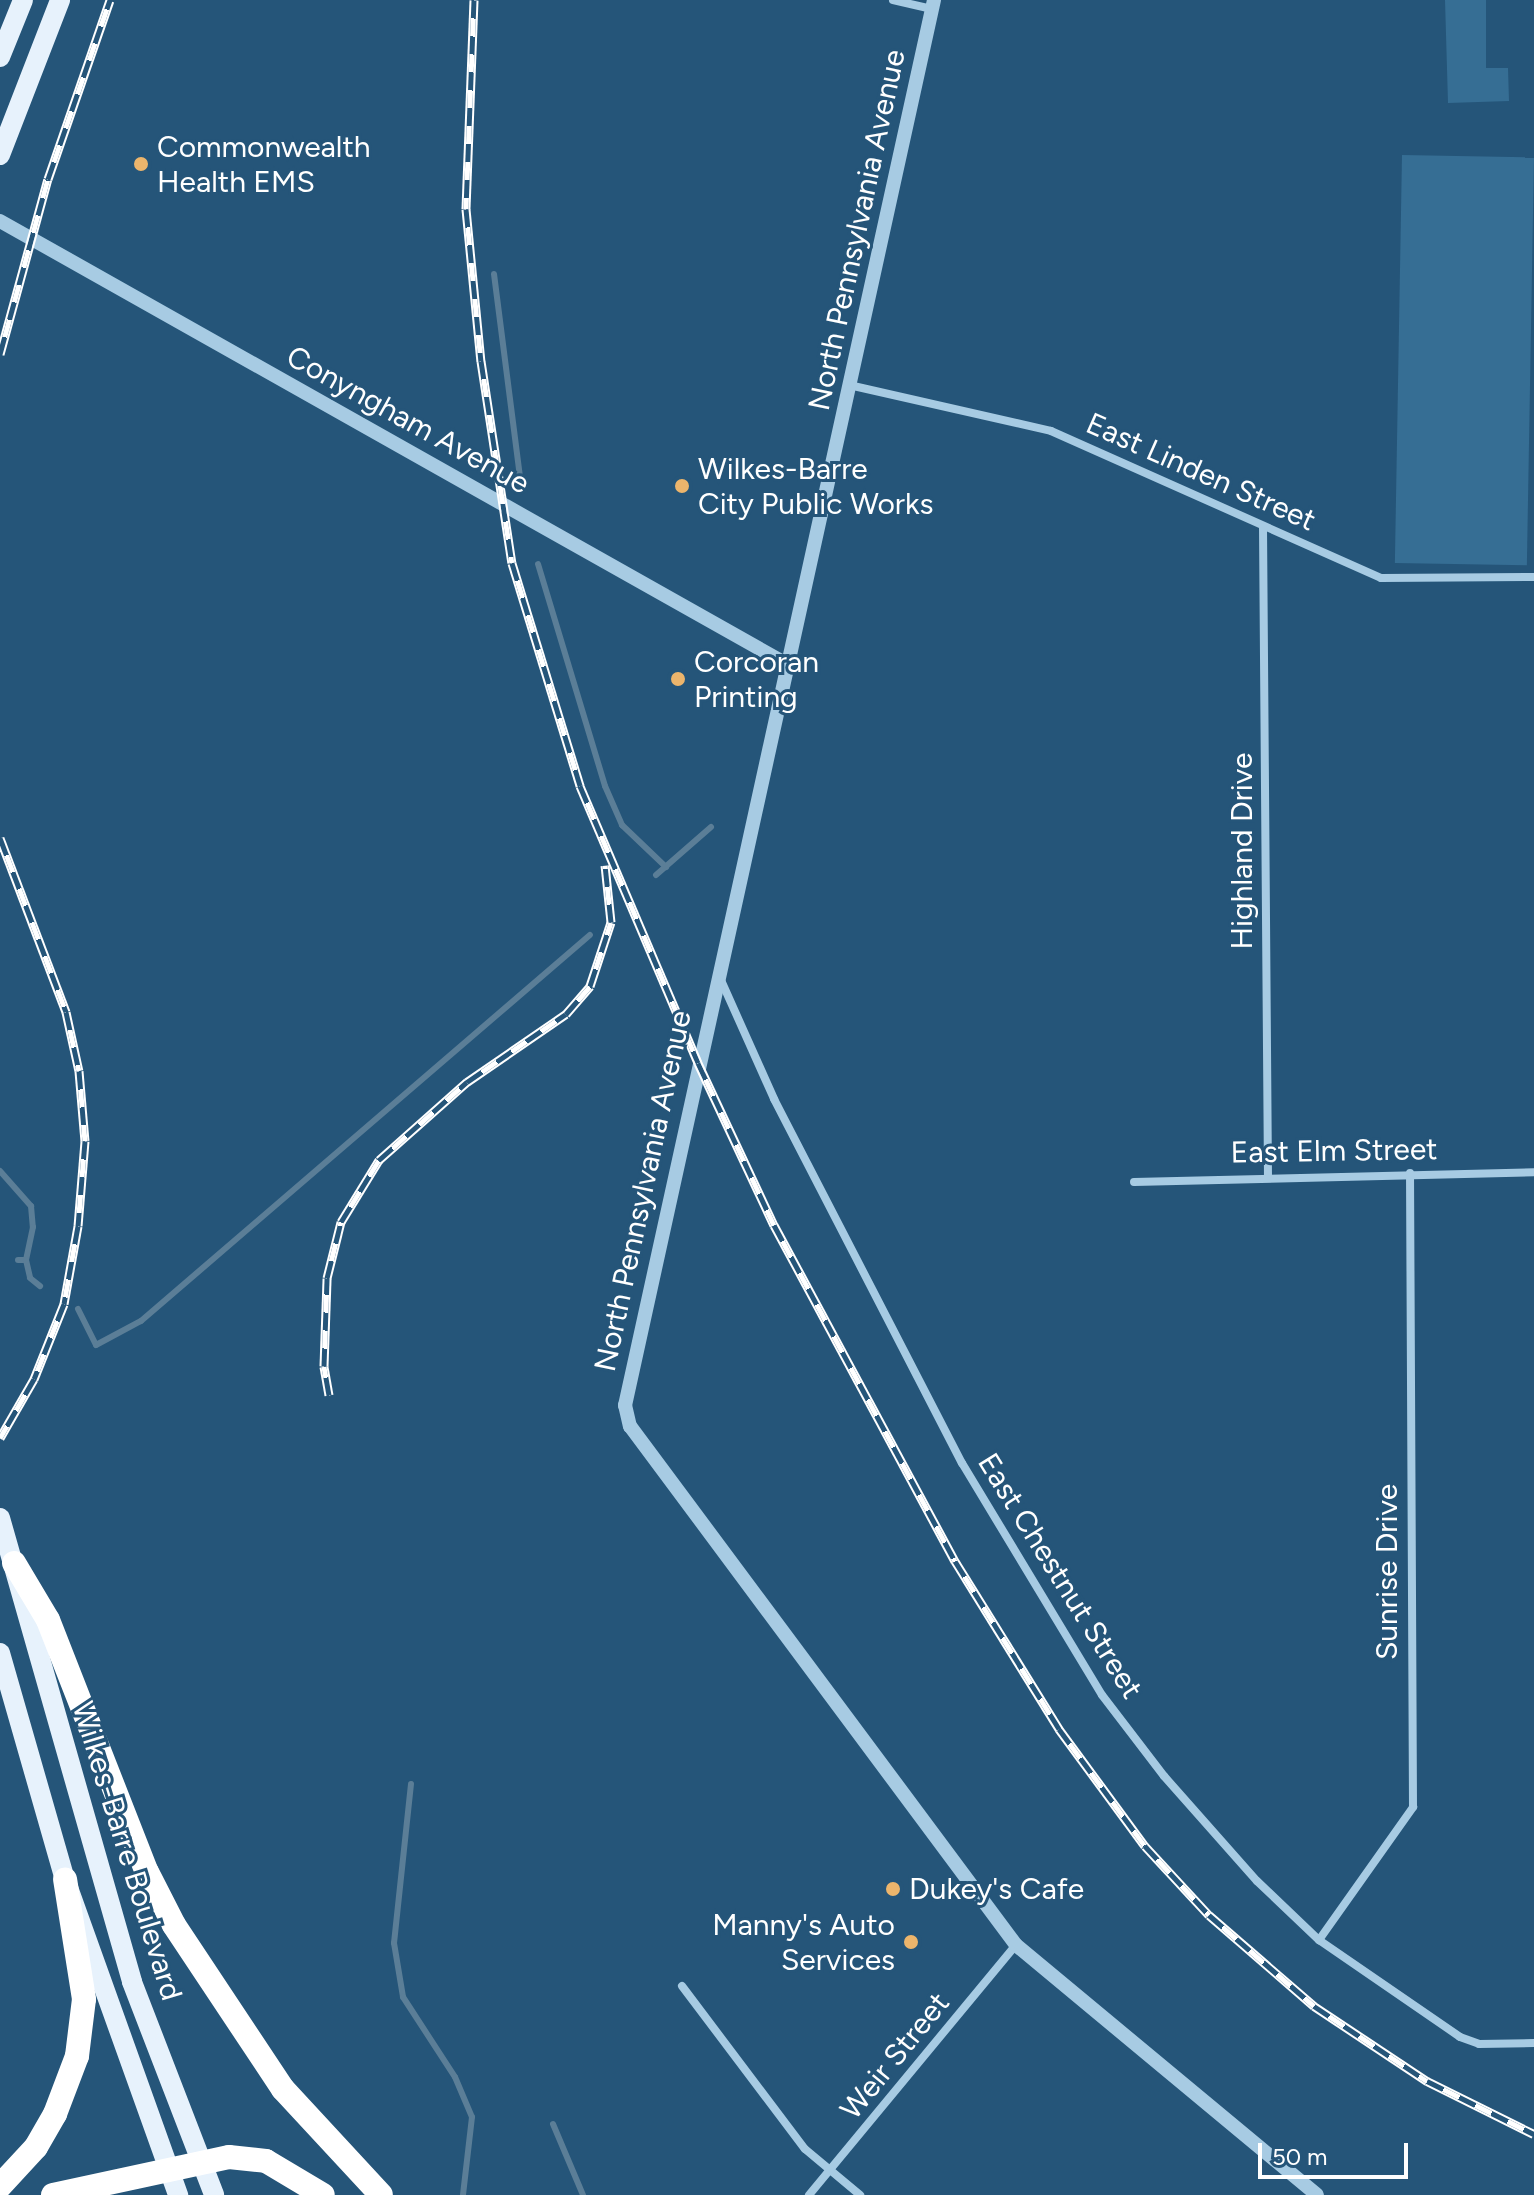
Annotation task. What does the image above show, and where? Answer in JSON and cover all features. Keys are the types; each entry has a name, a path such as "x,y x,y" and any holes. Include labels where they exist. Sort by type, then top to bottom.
{"highway":[{"path":"14,1563 48,1620 147,1872 188,1948 283,2089 381,2195"},
{"path":"0,2186 36,2147 55,2114 77,2056 84,1999 65,1879"},
{"path":"53,2195 229,2157 266,2161 323,2195"}],"main road":[{"path":"0,57 23,0"},
{"path":"0,155 60,0"},
{"name":"Wilkes-Barre Boulevard","path":"0,1518 132,1982 197,2162 214,2195"},
{"name":"Wilkes-Barre Boulevard","path":"0,1653 65,1879 178,2195"}],"street":[{"path":"893,0 933,4"},
{"name":"North Pennsylvania Avenue","path":"933,4 790,666 717,971 626,1383 630,1426 1016,1945 1317,2195"},
{"name":"Conyngham Avenue","path":"0,221 790,666"},
{"name":"East Linden Street","path":"849,385 1051,431 1381,578 1534,577"},
{"name":"Highland Drive","path":"1263,527 1268,1175"},
{"name":"East Chestnut Street","path":"717,971 774,1099 896,1340 1049,1610 1102,1695 1164,1776 1257,1881 1319,1940 1460,2037 1479,2044 1534,2043"},
{"name":"East Elm Street","path":"1134,1182 1268,1175 1534,1172"},
{"name":"Sunrise Drive","path":"1319,1940 1413,1807 1410,1173"},
{"name":"Weir Street","path":"809,2195 832,2171 1016,1945"},
{"path":"682,1986 805,2149 860,2195"}],"shaded area":[{"path":"1445,0 1486,0 1486,68 1508,68 1509,101 1448,103"},
{"path":"1402,155 1534,157 1527,565 1395,563"}],"waterway":[{"path":"494,274 520,476"},
{"path":"538,564 605,786 622,825 666,867"},
{"path":"656,875 711,827"},
{"path":"78,1309 96,1345 141,1321 590,935"},
{"path":"0,1171 31,1206 33,1227 26,1260"},
{"path":"18,1260 26,1260 30,1278 40,1286"},
{"path":"411,1784 394,1943 403,1997 455,2077 472,2117 463,2195"},
{"path":"553,2124 583,2195"}],"railway":[{"path":"0,354 48,179 110,0"},
{"path":"474,0 466,209 481,361 512,563 580,786 698,1063 774,1225 955,1561 1059,1729 1145,1846 1209,1915 1314,2006 1427,2081 1534,2134"},
{"path":"0,838 66,1012 79,1071 85,1141 78,1226 64,1304 34,1379 0,1438"},
{"path":"329,1395 324,1366 327,1278 341,1222 379,1160 467,1082 566,1014 590,986 611,922 605,865"}],"place":[{"name":"Commonwealth Health EMS","path":"141,164"},
{"name":"Wilkes-Barre City Public Works","path":"682,486"},
{"name":"Corcoran Printing","path":"678,679"},
{"name":"Dukey's Cafe","path":"893,1889"},
{"name":"Manny's Auto Services","path":"911,1942"}]}
